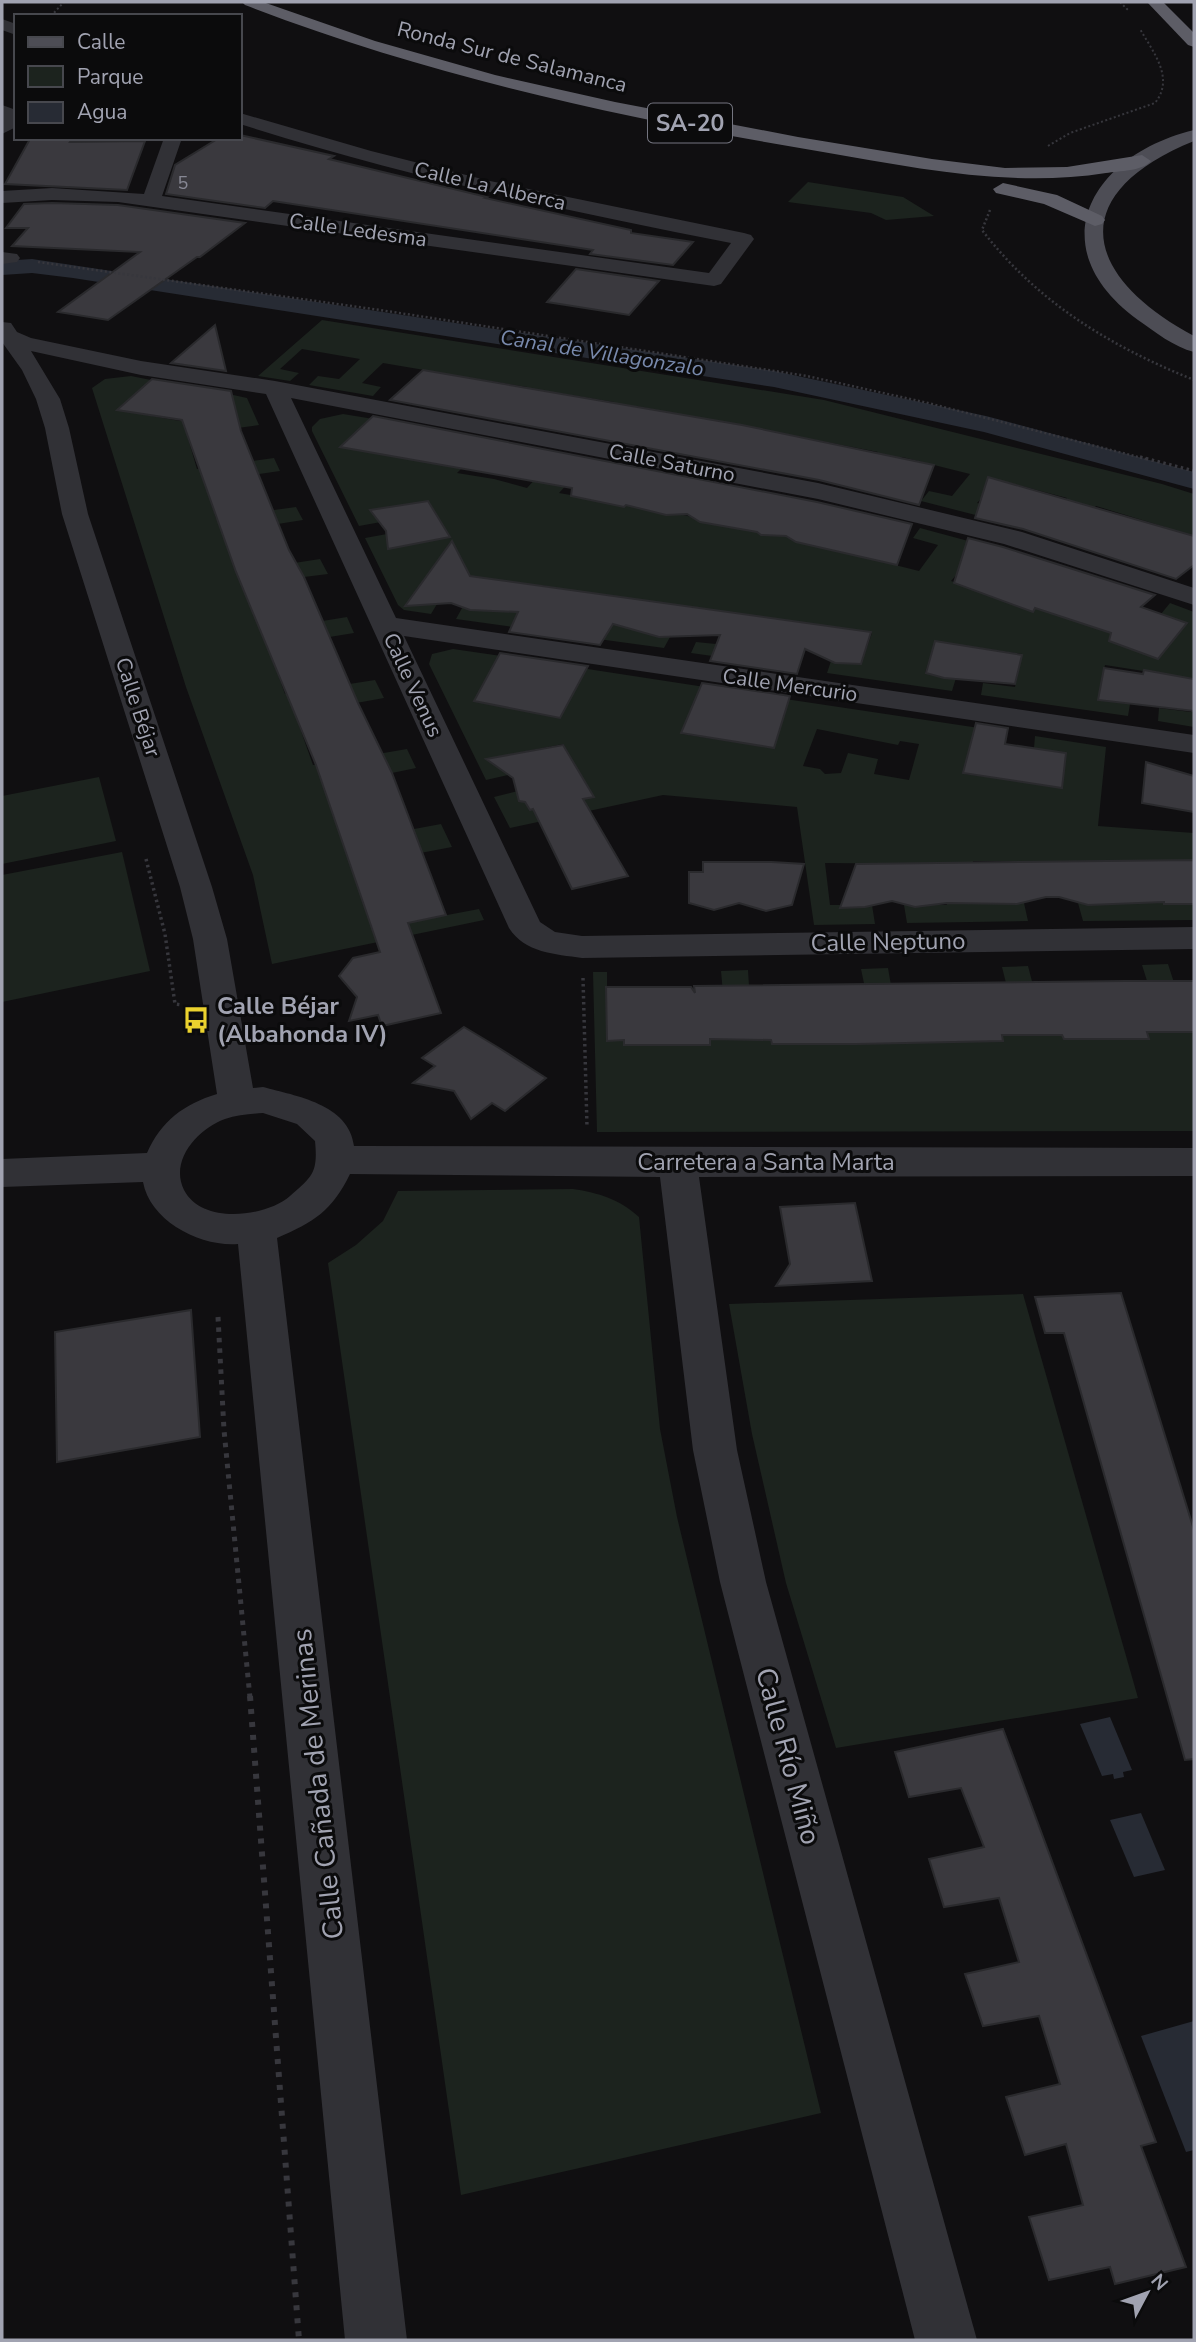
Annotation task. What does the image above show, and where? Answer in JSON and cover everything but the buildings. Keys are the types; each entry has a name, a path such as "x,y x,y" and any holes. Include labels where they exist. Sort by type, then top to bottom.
{"highway":[{"name":"Ronda Sur de Salamanca","path":"250,2 361,42 430,63 656,116 806,144 964,170 1004,173 1091,170 1142,160"},
{"path":"1155,2 1194,42"},
{"name":"Ronda Sur de Salamanca","path":"230,6 338,48 505,94 647,125 1022,193 1050,199 1096,220"}],"main road":[{"path":"1194,135 1142,160 1118,178 1101,198 1093,244 1101,267 1115,287 1134,306 1168,331 1194,345"}],"street":[{"path":"2,24 14,40"},
{"path":"2,110 10,114 13,120 2,129"},
{"name":"Calle La Alberca","path":"242,119 371,158 476,184 575,207 744,239 714,280"},
{"path":"151,201 172,140"},
{"name":"Calle Ledesma","path":"2,197 88,194 151,201 714,280"},
{"name":"Calle Béjar","path":"5,331 60,374 57,428 75,514 196,887 210,939 236,1102"},
{"name":"Calle Saturno","path":"5,331 25,343 60,374 141,368 275,388 794,486 911,512 1037,545 1194,597"},
{"name":"Calle Venus","path":"275,388 526,928 546,942 582,959"},
{"name":"Calle Mercurio","path":"385,625 1194,744"},
{"name":"Calle Neptuno","path":"582,959 1194,938"},
{"path":"263,1100 302,1108 323,1123 331,1133 338,1160 331,1181 309,1206 286,1220 256,1228 230,1230 206,1226 186,1216 170,1202 162,1186 160,1167 174,1137 188,1124 212,1110 236,1102 263,1100"},
{"name":"Carretera a Santa Marta","path":"338,1160 678,1163 1194,1162"},
{"name":"Calle Río Miño","path":"678,1163 715,1450 743,1582 946,2340"},
{"path":"2,1173 160,1167"},
{"name":"Calle Cañada de Merinas","path":"256,1228 376,2340"}],"path":[{"path":"1120,2 1133,15"},
{"path":"1043,151 1070,132 1155,103 1165,94 1167,81 1138,26"},
{"path":"992,208 986,215 982,230 999,255 1026,282 1070,316 1105,338 1157,366 1194,380"},
{"path":"6,258 380,310 807,376 954,409 1194,471"},
{"path":"582,959 588,1138"},
{"path":"218,1317 224,1430 246,1648 299,2340"}],"green space":[{"path":"808,182 903,197 934,216 886,220 871,213 788,202"},
{"path":"322,320 824,400 1162,484 1194,494 1194,536 1168,558 1192,567 1180,576 1140,563 1143,550 1165,527 1096,506 1072,528 1065,501 1067,498 999,480 977,503 986,505 991,519 921,501 929,491 952,496 970,474 902,457 883,480 862,475 878,452 811,439 794,461 786,434 636,406 597,424 614,402 552,392 533,413 508,409 527,387 466,377 446,398 442,373 383,363 362,383 381,387 373,396 309,385 318,376 339,379 360,359 302,349 280,369 299,373 290,381 258,376"},
{"path":"131,376 151,380 118,410 180,421 215,391 247,398 259,425 187,435 197,469 274,458 280,471 204,482 216,518 296,507 303,520 222,533 236,572 320,559 328,574 304,577 261,631 347,617 354,633 268,647 285,694 375,680 384,698 295,714 313,765 407,749 416,768 392,773 344,842 441,824 452,847 352,866 373,929 479,909 484,920 272,964 253,875 186,687 92,388 105,379"},
{"path":"343,414 398,423 341,447 418,461 438,441 481,449 457,473 527,488 550,463 582,468 559,493 605,501 607,504 614,503 645,481 666,515 674,513 697,518 700,522 757,532 761,535 784,536 796,542 919,571 938,545 913,538 920,528 1009,552 973,556 951,581 1165,650 1187,623 1161,614 1170,603 1194,612 1194,679 1105,665 1099,698 1130,704 1128,716 981,695 983,683 1015,687 1022,654 935,641 925,673 956,678 952,691 827,673 831,661 861,664 872,633 788,620 785,627 798,657 803,657 799,668 691,653 696,642 726,645 739,614 657,602 641,632 670,637 664,648 569,635 609,596 540,585 522,615 543,631 456,619 462,608 491,611 509,582 431,570 411,598 437,604 431,614 404,610 398,605 365,538 387,534 387,539 396,547 450,537 428,501 376,509 376,518 381,522 359,526 312,431 312,427 320,419"},
{"path":"453,649 529,660 490,675 475,701 517,708 555,664 731,691 696,699 682,734 772,748 758,695 1006,732 970,749 965,774 1062,787 1066,753 1034,748 1035,736 1106,747 1098,826 1194,833 1194,866 1192,860 1148,861 1164,904 1194,904 1194,920 1083,921 1078,903 1088,905 1107,862 1067,861 1016,873 1013,861 973,861 974,869 1006,903 1024,903 1028,921 907,923 904,905 947,905 938,864 825,863 830,905 872,905 875,924 814,925 797,807 663,795 510,828 494,797 518,791 518,798 525,802 530,810 593,797 563,744 501,756 508,775 486,780 429,664 432,654","holes":["817,729 898,745 900,741 919,744 909,780 874,774 878,759 848,753 841,773 825,774 820,769 803,766"]},
{"path":"1194,684 1194,727 1158,721 1159,708 1191,712"},
{"path":"99,777 116,841 2,864 2,796"},
{"path":"122,852 150,971 2,1002 2,875"},
{"path":"1168,964 1190,1032 1194,1032 1194,1131 597,1132 593,972 607,972 607,1041 624,1040 625,1046 653,1046 653,1039 710,1045 709,1038 726,1026 721,971 748,970 749,986 772,1045 800,1045 800,1038 867,998 861,969 888,968 900,1037 1002,1041 1009,995 1002,967 1028,966 1046,1035 1062,1035 1064,1040 1092,1040 1091,1033 1149,1039 1147,1032 1163,1032 1142,965"},
{"path":"573,1189 608,1198 639,1217 660,1429 677,1517 821,2113 461,2195 328,1263 356,1245 383,1221 398,1191"},
{"path":"1023,1294 1138,1698 836,1748 786,1583 752,1434 729,1304"}],"water":[{"path":"1110,1717 1132,1770 1123,1772 1124,1777 1114,1779 1113,1774 1102,1776 1080,1724"},
{"path":"1141,1813 1165,1870 1134,1877 1110,1820"},
{"path":"1194,2021 1194,2150 1186,2152 1141,2036"}],"waterway":[{"name":"Canal de Villagonzalo","path":"2,268 32,266 73,271 774,379 986,424 1194,481"}],"place":[{"name":"Calle Béjar (Albahonda IV)","path":"196,1020"}]}
